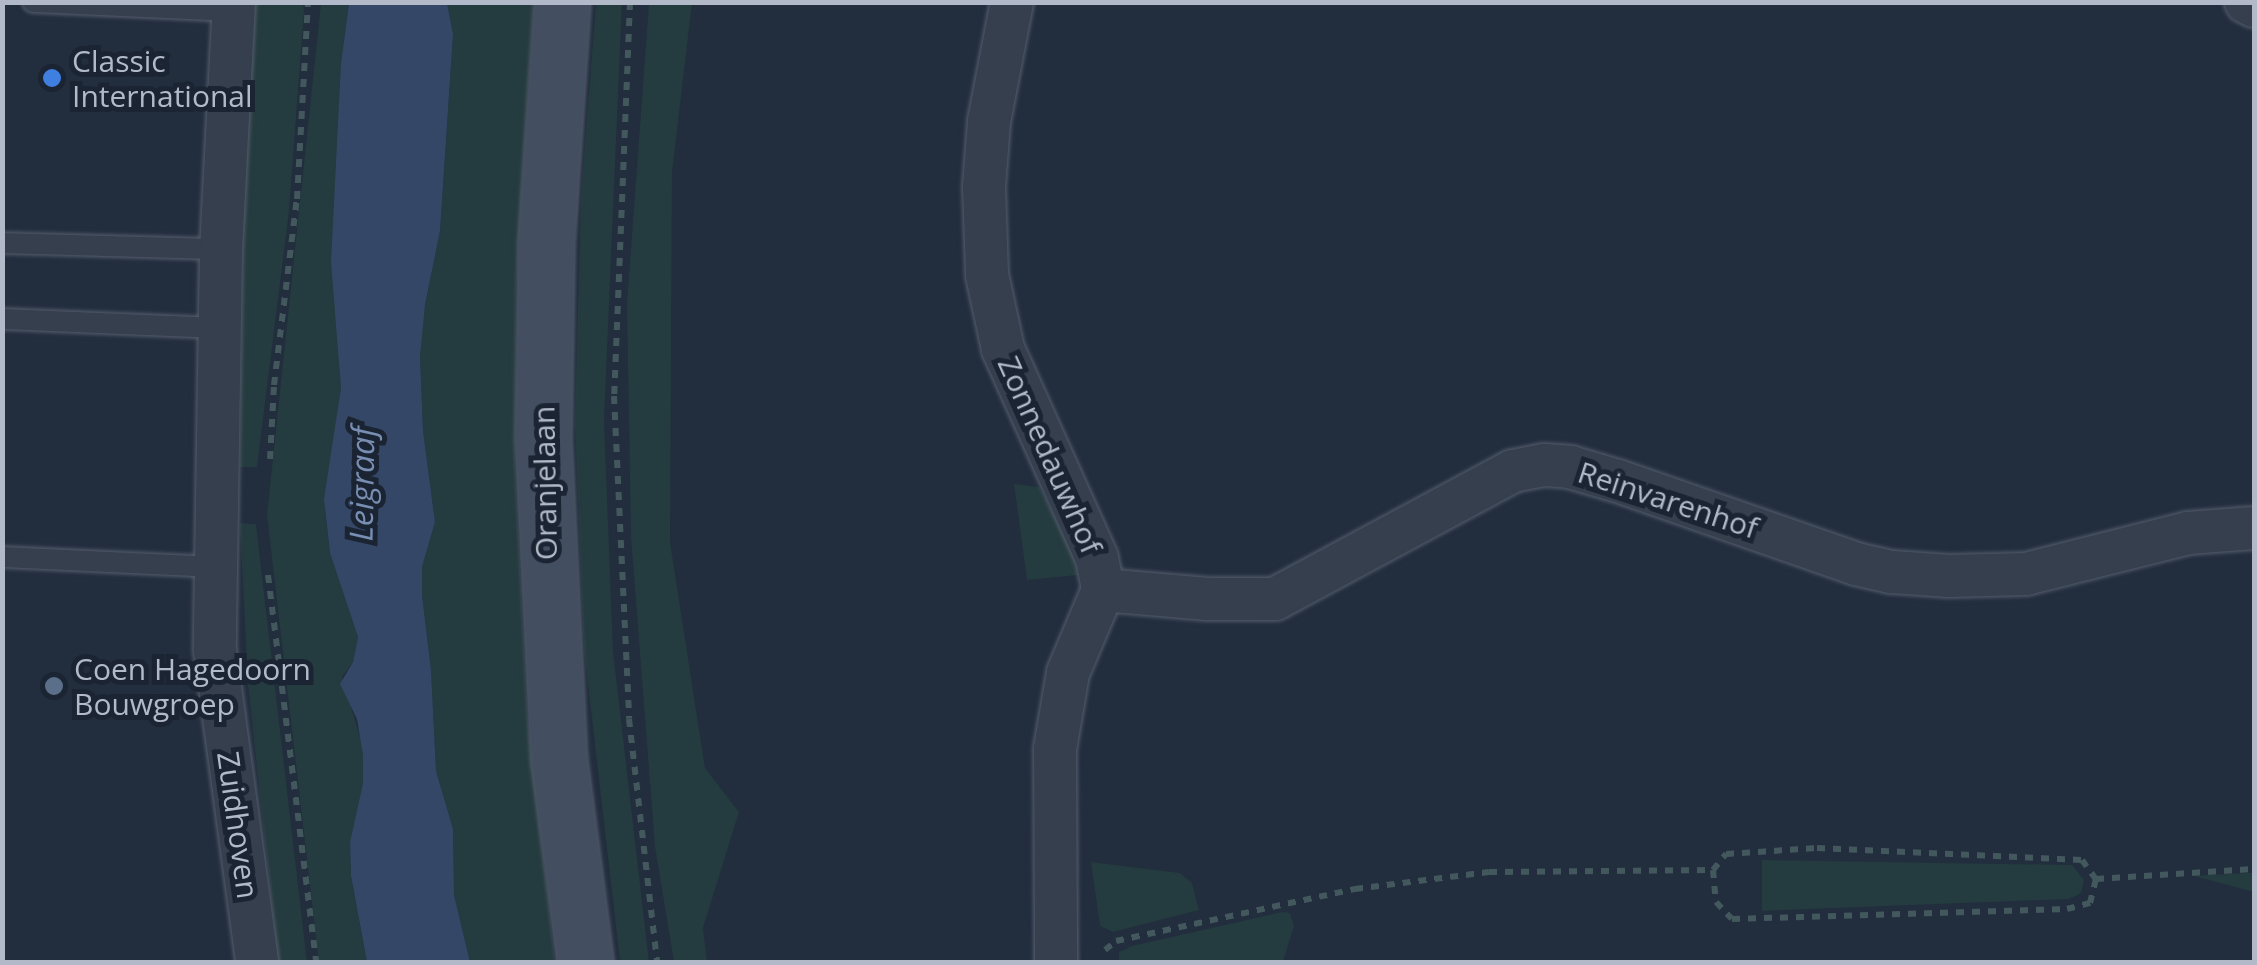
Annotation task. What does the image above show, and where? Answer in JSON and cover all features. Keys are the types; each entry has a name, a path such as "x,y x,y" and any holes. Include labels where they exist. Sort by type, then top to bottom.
{"street":[{"name":"Oranjelaan","path":"562,2 546,246 543,438 559,761 585,962"},
{"name":"Zonnedauwhof","path":"1012,2 988,122 984,188 987,275 1002,349 1097,558 1104,590 1068,673 1055,749 1056,962"},
{"path":"2246,2 2254,6"},
{"name":"Zuidhoven","path":"233,7 221,249 215,650 257,962"},
{"name":"Reinvarenhof","path":"1104,590 1208,599 1275,599 1513,471 1544,466 1570,467 1618,480 1856,564 1892,572 1949,576 2026,574 2188,533 2254,528"}],"lane":[{"name":"Zuidhoven","path":"33,2 233,7"},
{"path":"2,243 221,249"},
{"path":"2,319 219,328"},
{"path":"2,557 218,568"}],"path":[{"path":"268,468 297,199 308,2"},
{"path":"630,2 614,396 629,720 657,962"},
{"path":"266,564 316,962"},
{"path":"1818,848 2082,860 2096,880 2090,903 2067,908 1732,919 1716,902 1713,870 1726,854 1818,848"},
{"path":"2096,880 2254,869"},
{"path":"1091,962 1116,941 1356,889 1489,872 1713,870"}],"green space":[{"path":"349,2 341,63 337,311 341,388 325,510 330,553 358,637 353,662 342,677 363,747 363,783 350,842 351,877 367,962 319,962 267,515 321,3"},
{"path":"253,3 303,3 304,10 289,211 257,467 240,467 244,165"},
{"path":"447,3 533,3 516,289 515,466 527,714 555,962 470,962 454,895 453,829 436,771 431,670 422,595 422,567 435,522 423,431 420,356 422,321 440,231 453,34"},
{"path":"596,3 622,3 604,420 613,651 649,962 620,962 584,649 575,422 581,198"},
{"path":"649,3 692,3 672,173 670,542 705,768 739,812 703,928 707,962 674,962 655,847 631,537 627,304"},
{"path":"1014,484 1039,487 1072,552 1078,575 1027,580"},
{"path":"240,523 256,524 307,962 278,962 248,684"},
{"path":"1762,860 2072,865 2084,880 2081,893 2069,899 1762,911"},
{"path":"1091,862 1180,873 1192,883 1199,910 1113,932 1100,926"},
{"path":"2246,873 2254,873 2254,892 2194,876"},
{"path":"1290,913 1294,926 1283,962 1119,962 1119,952 1132,946"}],"water":[{"name":"Leigraaf","path":"349,3 447,3 453,34 440,231 425,305 420,356 423,431 435,522 422,567 422,595 431,670 436,771 453,829 454,895 470,962 367,962 351,876 350,842 363,783 363,755 357,719 340,684 353,662 358,637 330,553 324,499 341,388 331,262 341,63"}],"place":[{"name":"Classic International","path":"52,78"},
{"name":"Coen Hagedoorn Bouwgroep","path":"54,686"}]}
